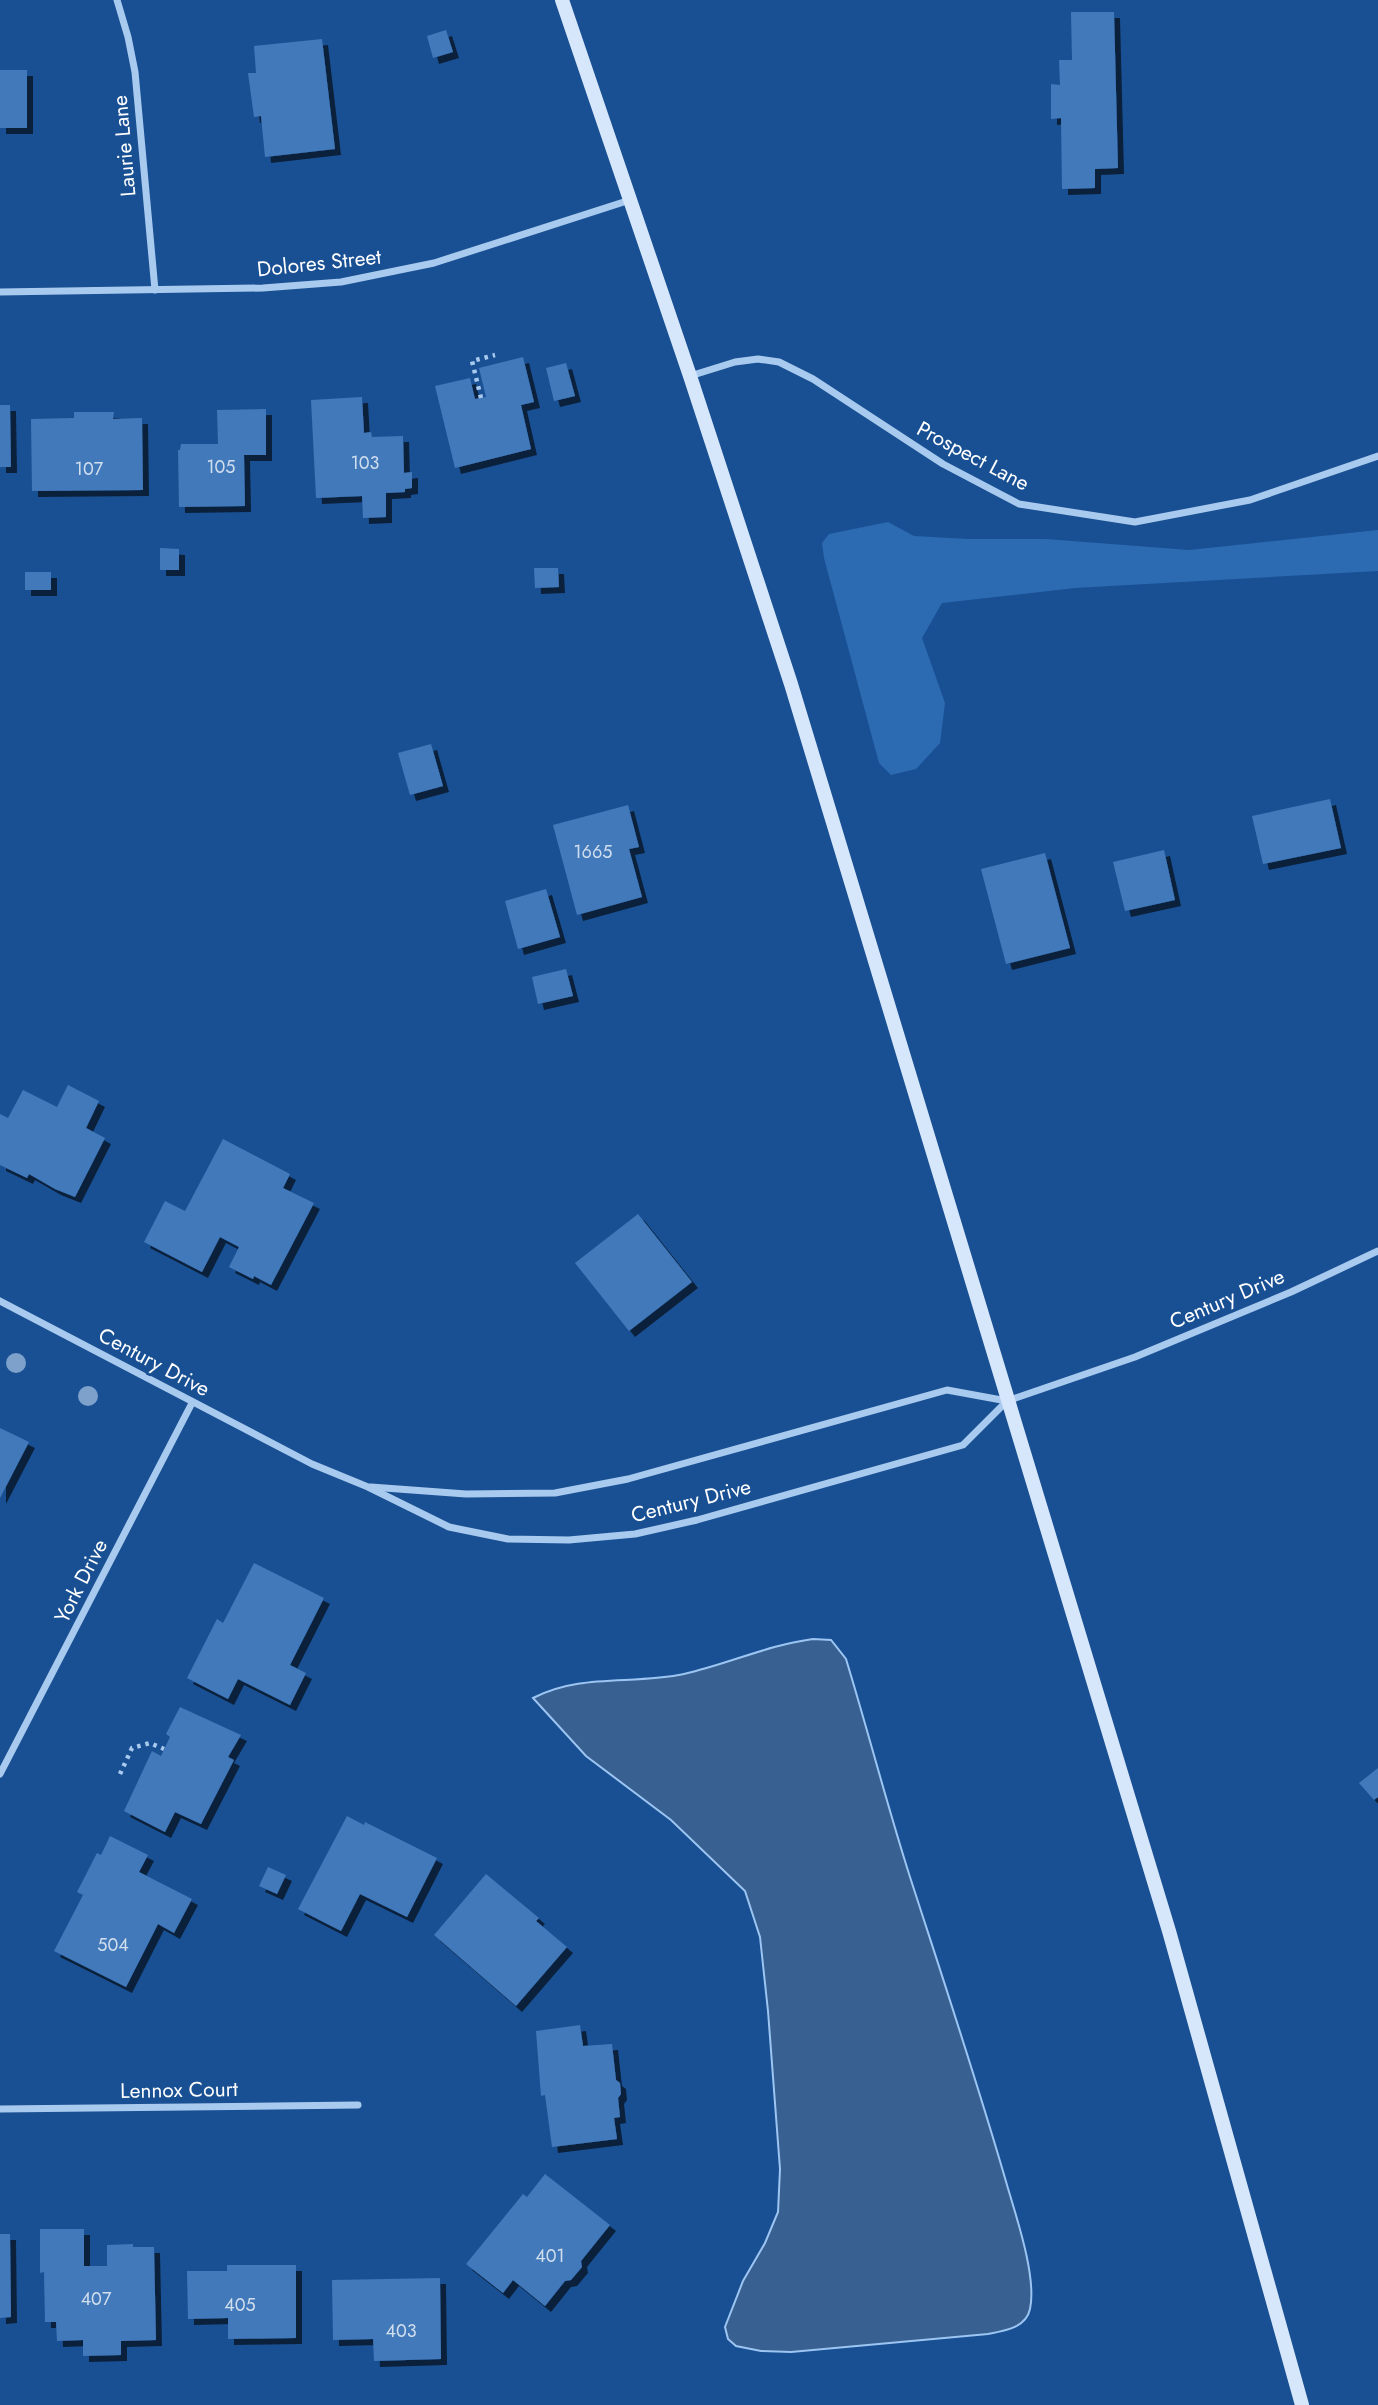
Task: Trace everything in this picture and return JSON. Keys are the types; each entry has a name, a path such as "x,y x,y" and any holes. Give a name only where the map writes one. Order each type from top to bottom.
{"main road":[{"path":"562,0 791,684 1169,1931 1303,2405"}],"street":[{"name":"Laurie Lane","path":"117,0 135,72 155,290"},
{"name":"Dolores Street","path":"0,292 308,286 391,273 434,263 630,200"},
{"name":"Prospect Lane","path":"690,376 735,362 758,359 779,362 804,374 943,464 1019,504 1135,522 1250,500 1378,456"},
{"name":"Century Drive","path":"0,1301 312,1464 368,1487 449,1527 508,1539 569,1541 635,1534 697,1520 963,1445 1007,1401 1135,1357 1291,1292 1378,1251"},
{"name":"Century Drive","path":"368,1487 466,1494 555,1493 628,1479 947,1390 1007,1401"},
{"name":"York Drive","path":"0,1774 192,1402"},
{"name":"Lennox Court","path":"0,2109 358,2105"}],"path":[{"path":"481,398 472,361 495,355"},
{"path":"120,1774 132,1748 150,1743 164,1749"}],"shaded area":[{"path":"888,522 914,536 1046,539 1189,550 1378,530 1378,571 1075,588 942,603 922,638 945,703 940,743 916,769 891,775 879,763 822,543 829,534"},
{"path":"813,1639 831,1640 846,1659 902,1850 1020,2229 1031,2280 1030,2309 1024,2320 1007,2330 791,2352 761,2351 736,2346 728,2339 725,2327 743,2281 765,2243 778,2212 780,2169 760,1937 745,1891 671,1820 586,1756 533,1698 569,1685 684,1674"}],"building":[{"path":"1071,12 1114,12 1118,168 1095,169 1095,188 1062,189 1061,118 1051,119 1051,84 1060,85 1059,60 1072,60"},
{"path":"446,30 453,52 433,58 427,36"},
{"path":"322,39 335,149 265,157 261,116 254,117 248,73 256,73 254,46"},
{"path":"0,70 27,70 27,128 0,128"},
{"path":"523,357 534,402 521,405 531,449 455,468 435,386 470,378 475,399 486,397 479,368"},
{"path":"566,363 575,396 554,401 546,368"},
{"path":"362,397 364,433 371,432 372,437 403,436 404,473 412,472 412,488 405,489 405,492 386,493 386,517 363,518 362,496 316,498 311,400"},
{"path":"0,405 10,405 11,467 0,467"},
{"path":"266,409 266,455 244,455 245,506 179,507 178,450 181,444 218,444 217,410"},
{"path":"74,412 114,412 113,419 142,418 143,490 32,491 31,419 74,418"},
{"path":"160,548 179,549 179,570 160,570"},
{"path":"534,568 558,568 559,587 535,588"},
{"path":"25,572 51,572 51,590 25,590"},
{"path":"431,744 443,786 410,795 398,753"},
{"path":"1330,799 1341,848 1263,864 1252,816"},
{"path":"628,805 639,847 629,849 642,897 577,915 553,825"},
{"path":"1164,850 1175,900 1125,911 1113,862"},
{"path":"1045,853 1070,948 1006,964 981,869"},
{"path":"546,889 560,937 518,949 505,901"},
{"path":"566,969 573,996 538,1004 532,977"},
{"path":"68,1085 99,1101 86,1128 105,1138 75,1197 29,1174 27,1178 0,1165 0,1114 8,1118 23,1090 57,1107"},
{"path":"223,1139 290,1174 283,1188 314,1203 271,1285 229,1267 239,1247 220,1237 202,1272 144,1242 165,1201 185,1211"},
{"path":"638,1214 692,1282 629,1331 575,1263"},
{"path":"0,1428 29,1442 0,1498"},
{"path":"254,1563 324,1598 290,1665 306,1673 290,1705 238,1679 228,1699 187,1678 217,1619 223,1623"},
{"path":"180,1707 241,1735 228,1757 234,1760 201,1824 175,1812 165,1832 124,1811 152,1751 161,1756 170,1737 166,1734"},
{"path":"1378,1768 1378,1797 1374,1800 1359,1783"},
{"path":"347,1816 364,1825 365,1822 437,1858 407,1917 360,1894 341,1931 298,1909"},
{"path":"110,1836 148,1855 139,1872 192,1899 174,1933 158,1924 126,1987 54,1951 83,1895 77,1892 97,1853 101,1855"},
{"path":"268,1867 286,1875 277,1894 259,1886"},
{"path":"486,1874 539,1918 536,1921 567,1947 516,2006 434,1935"},
{"path":"580,2025 583,2046 612,2044 616,2080 620,2083 621,2094 618,2098 620,2117 614,2118 617,2139 552,2147 545,2095 541,2096 536,2031"},
{"path":"545,2174 610,2225 581,2261 582,2267 571,2280 565,2281 545,2306 513,2280 503,2293 466,2264 523,2194 527,2197"},
{"path":"40,2229 84,2229 84,2266 107,2266 107,2245 133,2244 133,2247 154,2247 156,2340 121,2341 121,2355 83,2356 83,2340 57,2341 56,2322 45,2322 44,2272 40,2273"},
{"path":"0,2234 10,2234 11,2317 0,2318"},
{"path":"227,2265 296,2265 296,2338 228,2339 228,2318 188,2319 187,2271 227,2271"},
{"path":"440,2278 441,2359 374,2361 373,2339 333,2340 332,2280"}]}
